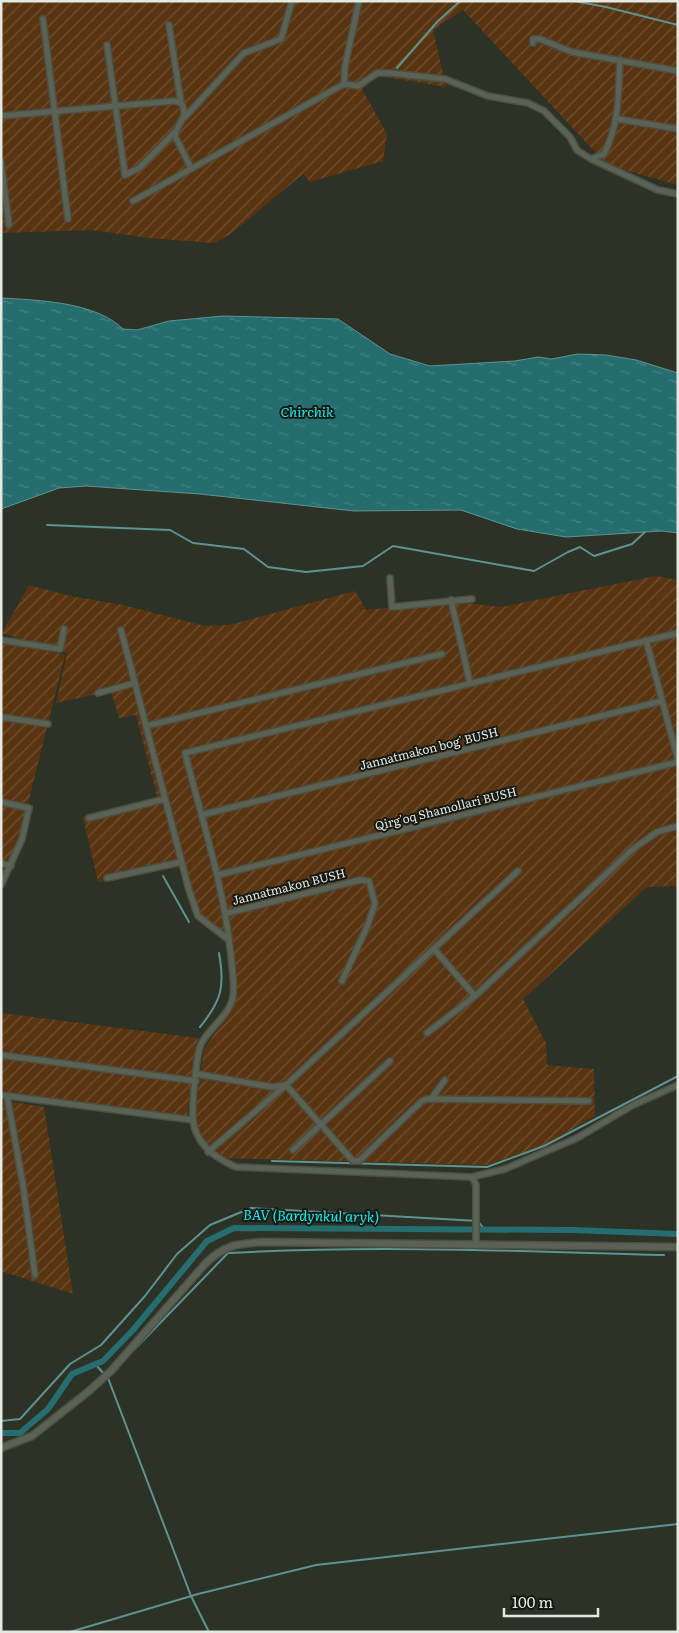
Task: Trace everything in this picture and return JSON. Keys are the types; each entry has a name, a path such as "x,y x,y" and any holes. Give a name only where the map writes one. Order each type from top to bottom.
{"street":[{"path":"107,45 125,175 139,168 176,131 185,118 244,53 281,39 292,1"},
{"path":"344,84 345,66 359,1"},
{"path":"43,19 68,220"},
{"path":"169,25 180,103 186,112 185,118"},
{"path":"533,44 533,39 540,39 572,52 678,71"},
{"path":"591,158 604,154 613,137 618,119 620,60"},
{"path":"133,201 344,84 358,86 377,73 445,79 488,96 528,103 544,110 570,137 577,150 658,190 678,194"},
{"path":"1,116 116,105 174,101 180,103"},
{"path":"618,119 678,129"},
{"path":"176,131 175,136 191,168"},
{"path":"1,162 9,226"},
{"path":"390,578 392,607 472,599"},
{"path":"451,600 470,682"},
{"path":"1,640 60,649 64,629"},
{"path":"121,630 181,862 198,916 229,940"},
{"path":"678,633 185,751 227,913 234,987 232,1001 202,1043 197,1074 193,1120 197,1134 208,1152 236,1167 472,1177 505,1169 577,1138 632,1105 678,1084"},
{"path":"646,640 678,761"},
{"path":"146,726 442,654"},
{"path":"98,693 135,683"},
{"name":"Jannatmakon bog' BUSH","path":"201,815 662,701"},
{"path":"1,717 48,724"},
{"name":"Qirg'oq Shamollari BUSH","path":"218,876 678,761"},
{"path":"89,818 165,799"},
{"path":"1,802 29,808 22,839 1,885"},
{"path":"427,1033 475,996 633,849 657,832 678,826"},
{"path":"107,878 181,862"},
{"path":"1,863 11,866"},
{"path":"208,1152 286,1085 518,871"},
{"name":"Jannatmakon BUSH","path":"227,913 360,880 369,881 375,904 368,927 342,981"},
{"path":"434,949 475,996"},
{"path":"1,1055 196,1081"},
{"path":"293,1150 390,1061"},
{"path":"197,1074 272,1087 286,1085"},
{"path":"431,1098 445,1080"},
{"path":"286,1085 354,1161 359,1161"},
{"path":"1,1095 193,1120"},
{"path":"8,1096 23,1185 34,1275"},
{"path":"358,1172 359,1161 422,1101 431,1098 589,1101"},
{"path":"472,1177 476,1185 476,1244"},
{"path":"1,1448 32,1436 89,1391 111,1371 216,1252 226,1247 262,1242 678,1247"}],"shaded area":[{"path":"1,1 678,1 678,185 607,165 463,10 433,30 446,87 380,76 362,89 387,134 383,161 310,182 303,174 229,235 214,243 148,238 92,230 1,233"},
{"path":"656,576 678,580 678,886 647,887 523,999 546,1043 547,1065 594,1069 595,1116 545,1145 487,1165 220,1158 209,1148 199,1131 195,1113 204,1049 236,1002 237,983 228,939 200,916 181,865 98,882 83,817 158,800 136,715 119,718 111,691 56,703 67,653 2,633 29,585 70,596 123,605 205,626 229,625 355,591 366,610 450,601 501,607"},
{"path":"1,641 65,655 13,864 1,889"},
{"path":"1,1013 198,1038 187,1116 1,1092"},
{"path":"1,1100 44,1107 73,1294 1,1271"}],"water":[{"name":"Chirchik","path":"1,298 66,304 98,313 112,320 123,329 137,330 169,321 223,316 338,319 390,354 430,366 515,361 538,357 552,359 577,354 606,355 636,360 678,373 678,533 662,531 566,537 517,529 461,510 354,511 200,494 86,486 59,488 1,509"}],"waterway":[{"path":"397,68 437,22 460,1"},
{"path":"574,1 678,25"},
{"path":"47,525 170,530 193,543 244,549 268,567 306,572 363,566 393,546 534,571 580,547 594,556 632,544 645,532"},
{"path":"163,876 189,922"},
{"path":"200,1027 213,1009 220,992 222,975 219,953"},
{"path":"272,1161 487,1167 544,1146 678,1076"},
{"path":"1,1421 20,1419 70,1364 101,1345 145,1296 177,1254 210,1225 251,1208 478,1221 484,1229"},
{"name":"BAV (Bardynkul aryk)","path":"1,1433 20,1433 48,1409 72,1374 103,1361 133,1330 207,1241 234,1228 573,1230 678,1234"},
{"path":"131,1353 228,1253 392,1249 664,1255"},
{"path":"95,1364 108,1378 191,1596 209,1632"},
{"path":"70,1632 198,1594 316,1565 678,1524"}]}
